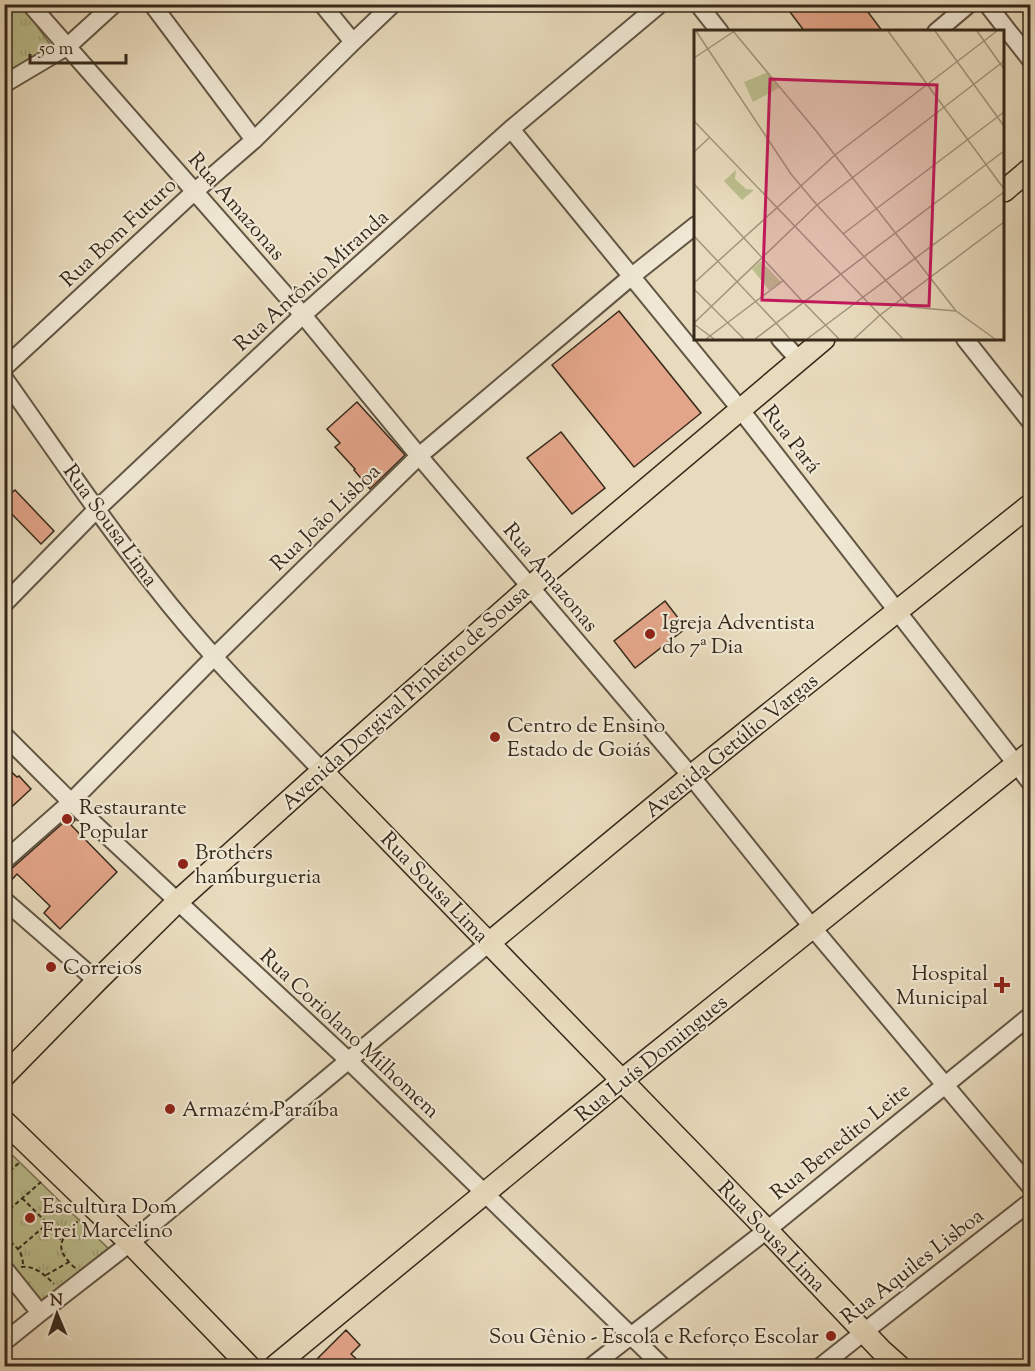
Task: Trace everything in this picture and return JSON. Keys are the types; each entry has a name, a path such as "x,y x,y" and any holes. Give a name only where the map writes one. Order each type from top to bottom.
{"main road":[{"path":"1005,190 1030,169"},
{"name":"Avenida Dorgival Pinheiro de Sousa","path":"4,1076 96,981 178,902 322,771 530,586 823,340"},
{"name":"Avenida Getúlio Vargas","path":"489,943 691,776 1030,505"},
{"name":"Rua Luís Domingues","path":"275,1366 621,1081 1024,759"},
{"name":"Rua Sousa Lima","path":"322,771 899,1366"},
{"path":"4,1121 130,1243 249,1366"}],"street":[{"name":"Rua Amazonas","path":"30,4 303,315 419,456 691,776 812,927 1030,1186"},
{"path":"4,84 68,46 114,4"},
{"path":"152,4 254,140"},
{"path":"322,4 353,42"},
{"name":"Rua Bom Futuro","path":"4,368 194,192 254,140 393,4"},
{"name":"Rua Antônio Miranda","path":"4,604 97,509 303,315 511,129 660,4"},
{"path":"698,4 718,30"},
{"path":"938,30 969,4"},
{"path":"987,4 1030,58"},
{"name":"Rua Pará","path":"511,129 632,276 691,339 740,409 897,612 1024,759 1030,782"},
{"name":"Rua João Lisboa","path":"4,861 71,802 214,657 419,456 694,227"},
{"path":"781,340 799,360"},
{"path":"966,340 1030,421"},
{"name":"Rua Sousa Lima","path":"4,378 154,585 214,657 322,771"},
{"name":"Rua Coriolano Milhomem","path":"4,735 71,802 349,1061 662,1366"},
{"path":"4,900 96,981"},
{"path":"4,1342 130,1243 489,943"},
{"name":"Rua Benedito Leite","path":"592,1366 767,1230 1030,1016"},
{"name":"Rua Aquiles Lisboa","path":"821,1366 1030,1202"},
{"path":"11,1268 40,1312"}],"path":[{"path":"4,1176 20,1162"},
{"path":"4,1168 9,1172"},
{"path":"4,1214 41,1182"},
{"path":"22,1198 61,1241 62,1251 76,1269"},
{"path":"4,1203 10,1209"},
{"path":"61,1241 91,1205"},
{"path":"18,1249 48,1224"},
{"path":"4,1237 23,1256 23,1267"},
{"path":"46,1275 69,1262"},
{"path":"11,1268 29,1266 46,1275 54,1284"}],"green space":[{"path":"5,5 22,5 57,54 5,83"},
{"path":"4,1147 113,1253 42,1307 5,1263"}],"building":[{"path":"784,4 862,4 882,30 804,30"},
{"path":"619,311 701,413 634,467 552,365"},
{"path":"357,402 405,455 370,489 335,447 340,443 327,429"},
{"path":"561,432 605,488 572,514 527,458"},
{"path":"15,490 54,531 41,544 4,506 4,499"},
{"name":"Igreja Adventista do 7ª Dia","path":"665,601 686,628 635,668 614,641"},
{"path":"4,765 31,789 4,814"},
{"path":"71,816 75,820 71,825 117,872 60,929 44,913 50,906 17,874 4,888 4,871 11,869"},
{"path":"346,1330 360,1345 351,1354 364,1366 310,1366"}],"place":[{"name":"Igreja Adventista do 7ª Dia","path":"650,634"},
{"name":"Centro de Ensino Estado de Goiás","path":"495,737"},
{"name":"Restaurante Popular","path":"67,819"},
{"name":"Brothers hamburgueria","path":"183,864"},
{"name":"Correios","path":"51,967"},
{"name":"Hospital Municipal","path":"1002,985"},
{"name":"Armazém Paraíba","path":"170,1109"},
{"name":"Escultura Dom Frei Marcelino","path":"30,1218"},
{"name":"Sou Gênio - Escola e Reforço Escolar","path":"831,1336"}]}
